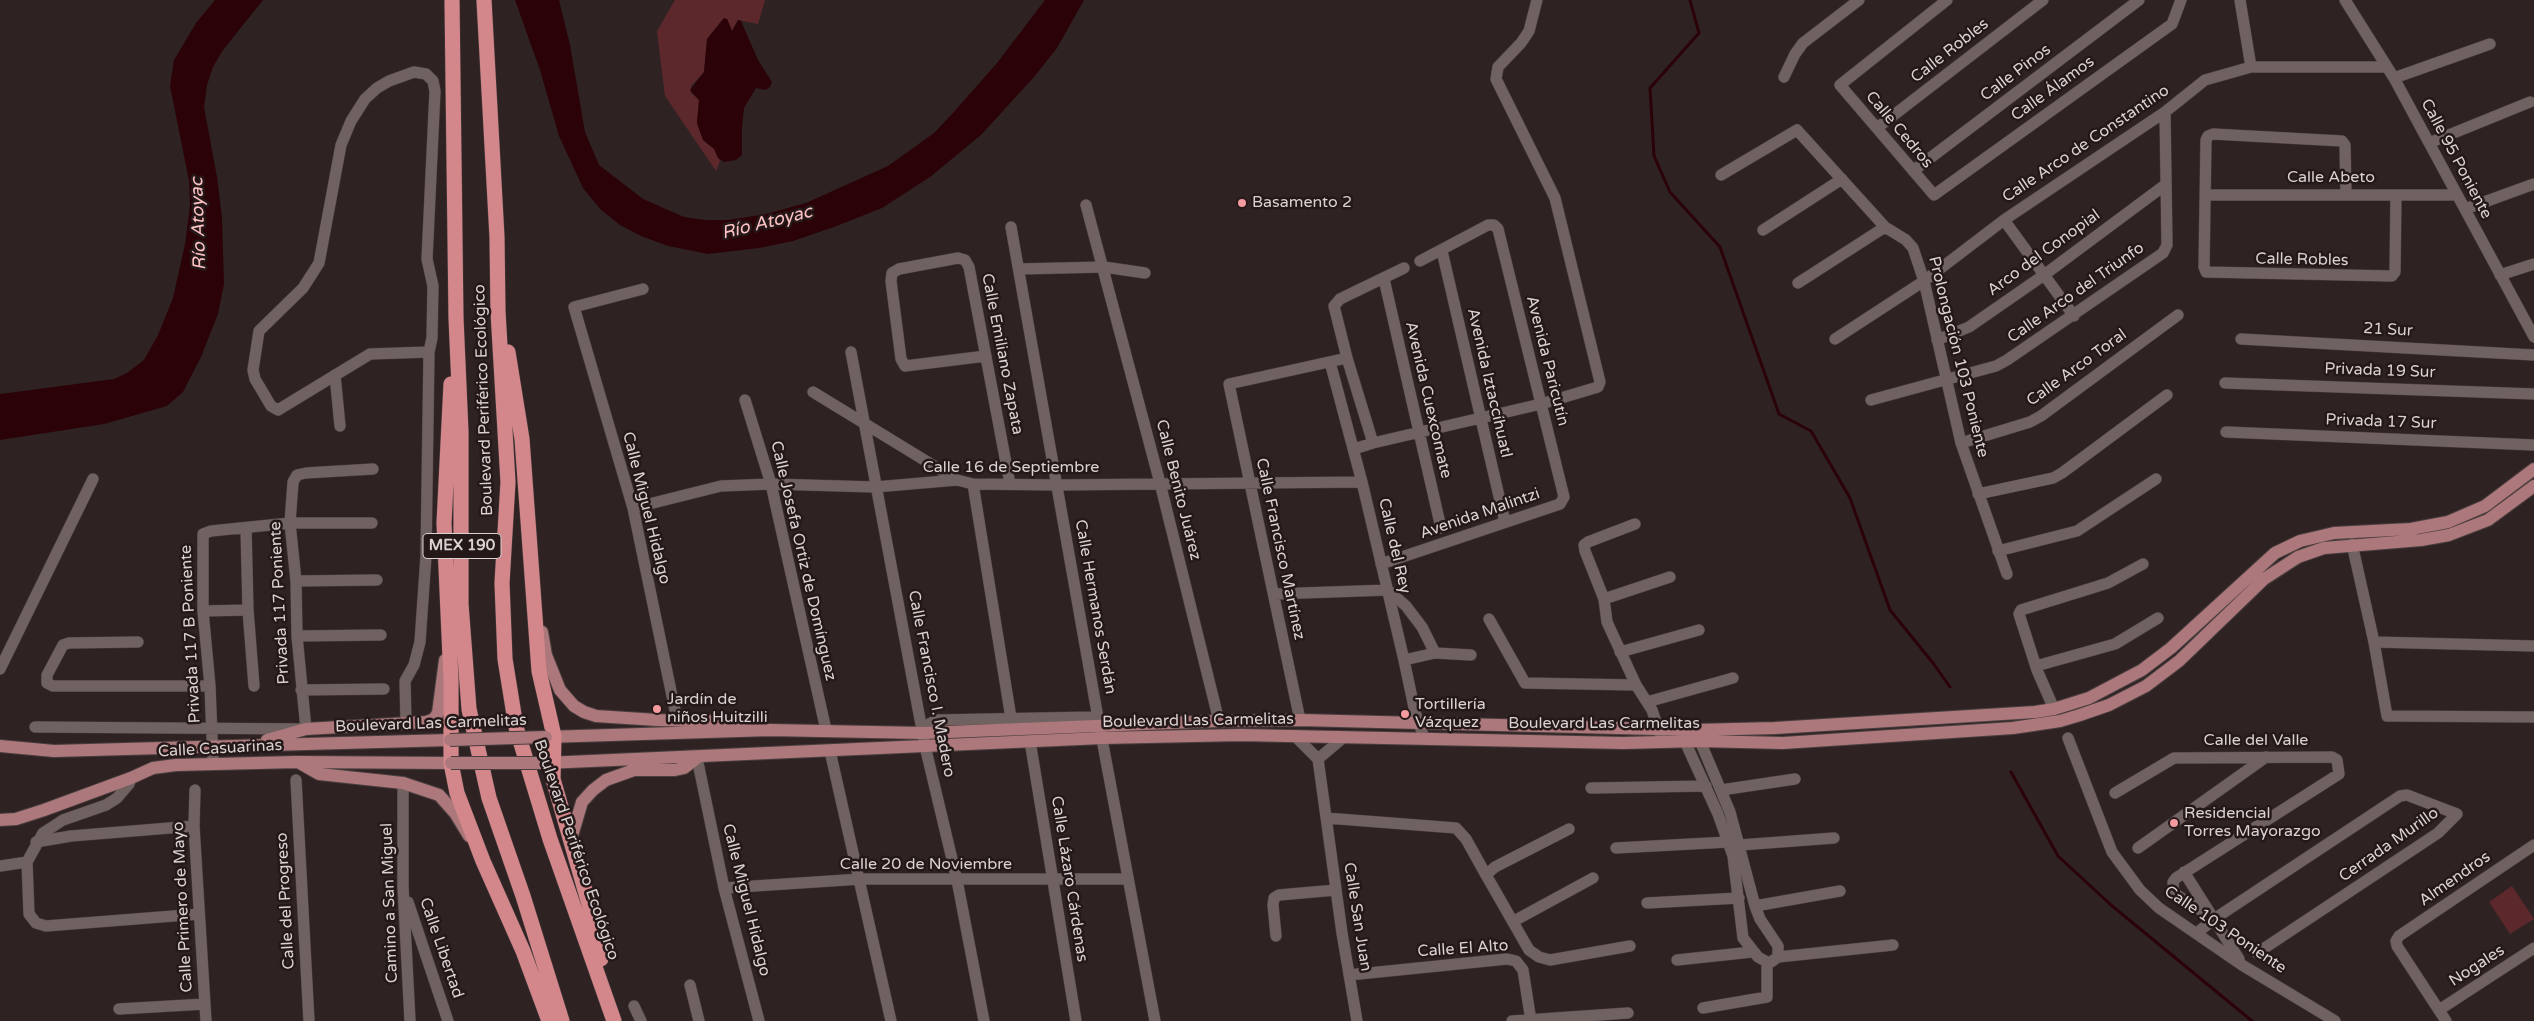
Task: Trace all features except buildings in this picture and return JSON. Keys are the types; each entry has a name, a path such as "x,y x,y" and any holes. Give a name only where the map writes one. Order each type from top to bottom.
{"highway":[{"name":"Boulevard Periférico Ecológico","path":"452,0 456,318 462,432 461,604 469,710 488,798 523,896 562,1021"},
{"name":"Boulevard Periférico Ecológico","path":"484,0 497,237 498,312 508,482 502,593 505,659 516,726 550,839 610,1004 614,1021"},
{"path":"498,312 513,375 522,438 530,568 540,671 550,736 550,763 595,925 610,1004"},
{"path":"456,318 444,523 451,763 457,793 523,951 549,1021"}],"main road":[{"name":"Boulevard Las Carmelitas","path":"1697,735 1783,743 2013,728 2060,721 2080,715 2122,699 2163,674 2264,579 2334,533 2411,529 2448,522 2486,506 2534,469"},
{"name":"Boulevard Las Carmelitas","path":"451,763 550,763 697,758 830,751 924,739 1101,732 1663,742 1682,736 1775,728 2054,709 2089,698 2142,670 2178,642 2265,561 2300,541 2352,544 2406,542 2449,535 2488,520 2534,486"},
{"path":"530,568 546,655 552,674 566,699 574,706 596,716 755,723 770,730"},
{"path":"249,745 306,730 426,722 434,719 438,713 448,640"},
{"name":"Boulevard Las Carmelitas","path":"0,746 54,751 770,730 826,730 924,739 1030,741 1101,732 1220,721 1300,720 1659,729 1682,736"},
{"path":"571,839 582,802 606,780 634,770 675,770 684,768 697,758"},
{"name":"Calle Casuarinas","path":"0,820 16,819 44,810 153,768 213,762 451,763"},
{"path":"298,762 319,774 404,783 439,795 455,813 484,861"}],"street":[{"path":"1354,450 1373,443 1541,404 1598,387 1600,382 1555,198 1496,79 1498,67 1521,43 1529,31 1537,0"},
{"path":"1784,77 1795,54 1803,43 1859,0"},
{"name":"Calle Cedros","path":"1934,195 1840,85 1947,0"},
{"name":"Calle Robles","path":"1877,128 2043,0"},
{"name":"Calle Pinos","path":"1913,171 2139,0"},
{"name":"Calle Álamos","path":"1934,195 2172,24 2181,0"},
{"path":"2240,0 2251,67"},
{"name":"Calle 95 Poniente","path":"2345,0 2394,78 2534,336"},
{"path":"2394,78 2490,44"},
{"name":"Calle Arco de Constantino","path":"1835,339 1924,281 2004,220 2165,112 2205,80 2251,67 2387,67"},
{"path":"406,722 404,690 420,642 426,556 428,352 432,338 433,286 427,259 435,91 434,81 426,74 414,72 389,81 377,88 365,99 351,122 342,145 320,263 303,288 259,331 253,370 255,379 271,406 278,410 370,354 428,352"},
{"path":"2429,143 2530,102"},
{"name":"Calle Arco del Triunfo","path":"1871,400 1996,366 2074,316 2165,249 2165,112"},
{"name":"Prolongación 103 Poniente","path":"1721,175 1797,130 1885,227 1906,240 1913,248 1924,281 1961,443 2007,574"},
{"path":"2206,195 2206,140 2208,136 2213,134 2342,141 2345,145 2346,194"},
{"path":"1763,230 1842,179"},
{"path":"2465,209 2534,184"},
{"name":"Arco del Conopial","path":"1937,340 1969,327 2166,186"},
{"name":"Calle Robles","path":"2206,195 2204,268 2210,274 2387,278 2395,272 2396,195"},
{"name":"Calle Abeto","path":"2206,195 2457,195"},
{"name":"Calle Benito Juárez","path":"1086,205 1104,267 1220,721"},
{"path":"2004,220 2074,316"},
{"name":"Avenida Paricutín","path":"1442,250 1482,228 1494,225 1498,230 1564,497 1560,504"},
{"name":"Calle Hermanos Serdán","path":"1011,227 1101,732 1155,1021"},
{"path":"1798,283 1885,227"},
{"path":"1420,261 1442,250"},
{"name":"Avenida Iztaccíhuatl","path":"1442,250 1505,522"},
{"name":"Calle Emiliano Zapata","path":"986,356 905,366 901,359 891,280 892,273 898,269 958,258 964,260 969,267 986,356 1010,484"},
{"path":"2500,276 2534,264"},
{"path":"1019,269 1104,267 1145,273"},
{"path":"1373,443 1347,358 1334,306 1340,299 1384,280 1404,268"},
{"name":"Avenida Cuexcomate","path":"1384,280 1441,528"},
{"name":"Calle Miguel Hidalgo","path":"642,289 574,307 633,508 677,720"},
{"name":"Calle Arco Toral","path":"1961,443 2030,422 2041,416 2178,315"},
{"name":"21 Sur","path":"2241,339 2534,355"},
{"name":"Calle Francisco I. Madero","path":"851,352 924,739 956,880 984,1021"},
{"path":"1330,362 1347,358"},
{"name":"Calle Francisco Martínez","path":"1300,720 1229,384 1330,362"},
{"name":"Calle del Rey","path":"1330,362 1354,450 1388,590 1414,712 1424,738"},
{"path":"335,375 340,426"},
{"name":"Privada 19 Sur","path":"2224,382 2534,394"},
{"path":"813,392 957,480"},
{"path":"1978,494 2053,478 2167,395"},
{"name":"Calle Josefa Ortiz de Domínguez","path":"745,400 771,484 826,730"},
{"name":"Privada 17 Sur","path":"2226,432 2534,445"},
{"name":"Privada 117 Poniente","path":"306,730 301,690 297,636 296,581 290,523 293,482 297,474 373,469"},
{"path":"0,669 93,479"},
{"path":"1998,551 2077,531 2156,479"},
{"name":"Calle 16 de Septiembre","path":"633,508 720,486 771,484 875,487 957,480 973,484 1057,485 1362,482"},
{"path":"973,484 1011,718"},
{"name":"Avenida Malintzi","path":"1381,564 1560,504"},
{"path":"254,686 248,610 246,528 290,523 372,523"},
{"path":"1635,524 1584,545 1604,600 1607,622 1636,685 1647,702 1663,742"},
{"name":"Privada 117 B Poniente","path":"213,762 210,686 203,611 203,534 211,531 246,528"},
{"path":"2352,544 2374,642 2387,716 2534,717"},
{"path":"2054,709 2036,666 2019,614 2024,607 2108,583 2143,564"},
{"path":"1604,600 1670,577"},
{"path":"296,581 377,580"},
{"path":"1274,594 1388,590 1406,606 1422,627 1435,653"},
{"path":"203,611 248,610"},
{"path":"2036,666 2115,644 2158,618"},
{"path":"1489,619 1525,683 1636,685"},
{"path":"1620,652 1699,630"},
{"path":"297,636 381,635"},
{"path":"138,642 68,643 63,645 47,675 47,683 53,686 210,686"},
{"path":"2374,642 2534,646"},
{"path":"1404,660 1435,653 1470,655"},
{"path":"1647,702 1733,678"},
{"path":"301,690 384,688"},
{"name":"Boulevard Las Carmelitas","path":"924,739 929,724 937,720 1092,717 1101,732"},
{"path":"35,727 306,730"},
{"path":"1697,735 1721,790 1740,845 1755,906 1763,923 1776,941 1778,957"},
{"path":"1295,736 1318,759 1344,737"},
{"path":"1682,736 1706,786 1728,842 1737,876 1741,931 1752,952 1767,962"},
{"name":"Calle 103 Poniente","path":"2068,738 2112,852 2123,870 2140,890 2159,908 2197,932 2242,965 2335,1021"},
{"name":"Calle Lázaro Cárdenas","path":"1030,741 1076,1021"},
{"path":"830,751 861,879 891,1021"},
{"path":"2138,848 2266,757"},
{"name":"Calle del Valle","path":"2114,793 2174,758 2332,757 2337,760 2339,774 2184,872"},
{"name":"Calle Miguel Hidalgo","path":"697,758 724,888 759,1021"},
{"name":"Calle San Juan","path":"1318,759 1357,1021"},
{"path":"131,778 129,784 117,798 106,805 63,820 43,833 36,842 27,862 29,914 36,923 46,926 199,914"},
{"path":"1721,790 1795,779"},
{"name":"Calle del Progreso","path":"296,780 309,1021"},
{"name":"Camino a San Miguel","path":"404,783 402,886 410,1021"},
{"path":"1591,788 1706,786"},
{"name":"Calle Primero de Mayo","path":"195,790 194,826 206,1021"},
{"name":"Cerrada Murillo","path":"2197,932 2400,796 2414,798 2457,814 2438,833 2257,953"},
{"path":"1326,818 1456,828 1466,839 1529,950 1539,957 1550,960 1630,946"},
{"path":"36,842 71,836 194,826"},
{"path":"1486,875 1495,867 1569,829"},
{"path":"1740,845 1834,838"},
{"path":"1616,848 1728,842"},
{"name":"Almendros","path":"2439,1010 2396,946 2396,940 2399,936 2534,845"},
{"path":"0,866 27,862"},
{"path":"2214,919 2174,893 2173,882 2184,872 2214,919 2242,965"},
{"path":"1514,921 1593,878"},
{"name":"Calle 20 de Noviembre","path":"724,888 861,879 1052,881 1128,879"},
{"name":"Calle Libertad","path":"402,886 448,1021"},
{"path":"1276,936 1272,905 1274,898 1279,895 1336,890"},
{"path":"1755,906 1840,891"},
{"path":"1647,903 1739,898"},
{"path":"1767,962 1778,957 1893,945"},
{"name":"Nogales","path":"2439,1010 2534,948"},
{"path":"1677,960 1752,952"},
{"name":"Calle El Alto","path":"1349,975 1507,959 1516,961 1523,970 1531,1020"},
{"path":"1703,1008 1764,999 1769,994 1767,962"},
{"path":"690,985 699,1021"},
{"path":"118,1009 205,1004"},
{"path":"634,1006 641,1021"},
{"path":"2439,1010 2446,1021"},
{"path":"1512,1021 1628,1013"}],"shaded area":[{"path":"675,0 765,0 758,24 738,20 732,31 727,19 722,20 707,39 704,72 691,86 691,93 699,100 697,123 703,140 715,149 720,161 716,171 665,96 657,31"},
{"path":"2512,886 2534,919 2510,934 2489,902"}],"water":[{"name":"Río Atoyac","path":"215,0 263,0 223,50 213,67 207,85 204,107 217,177 222,218 224,284 218,314 201,357 183,392 167,406 104,424 0,440 0,394 114,379 127,373 144,360 158,335 173,298 185,244 190,206 189,181 170,86 174,60 196,23"},
{"name":"Río Atoyac","path":"515,0 559,0 570,45 585,132 599,165 643,199 684,217 705,220 728,220 766,214 806,203 888,166 934,133 952,114 997,63 1045,0 1084,0 1057,48 1034,77 981,135 930,177 882,208 834,227 793,241 759,248 708,254 668,246 641,236 620,225 600,209 583,188 559,136 540,70"},
{"path":"724,18 727,19 732,31 738,20 741,21 758,60 772,82 770,87 765,90 756,88 744,108 742,155 736,160 724,162 718,158 714,149 703,140 697,123 699,100 690,90 704,72 707,39"}],"waterway":[{"path":"1690,0 1699,33 1650,88 1654,156 1670,192 1720,247 1779,414 1811,431 1850,498 1890,610 1950,687"},
{"path":"2011,772 2058,856 2111,905 2252,1021"}],"place":[{"name":"Basamento 2","path":"1242,203"},
{"name":"Jardín de niños Huitzilli","path":"657,709"},
{"name":"Tortillería Vázquez","path":"1405,714"},
{"name":"Residencial Torres Mayorazgo","path":"2174,823"}]}
